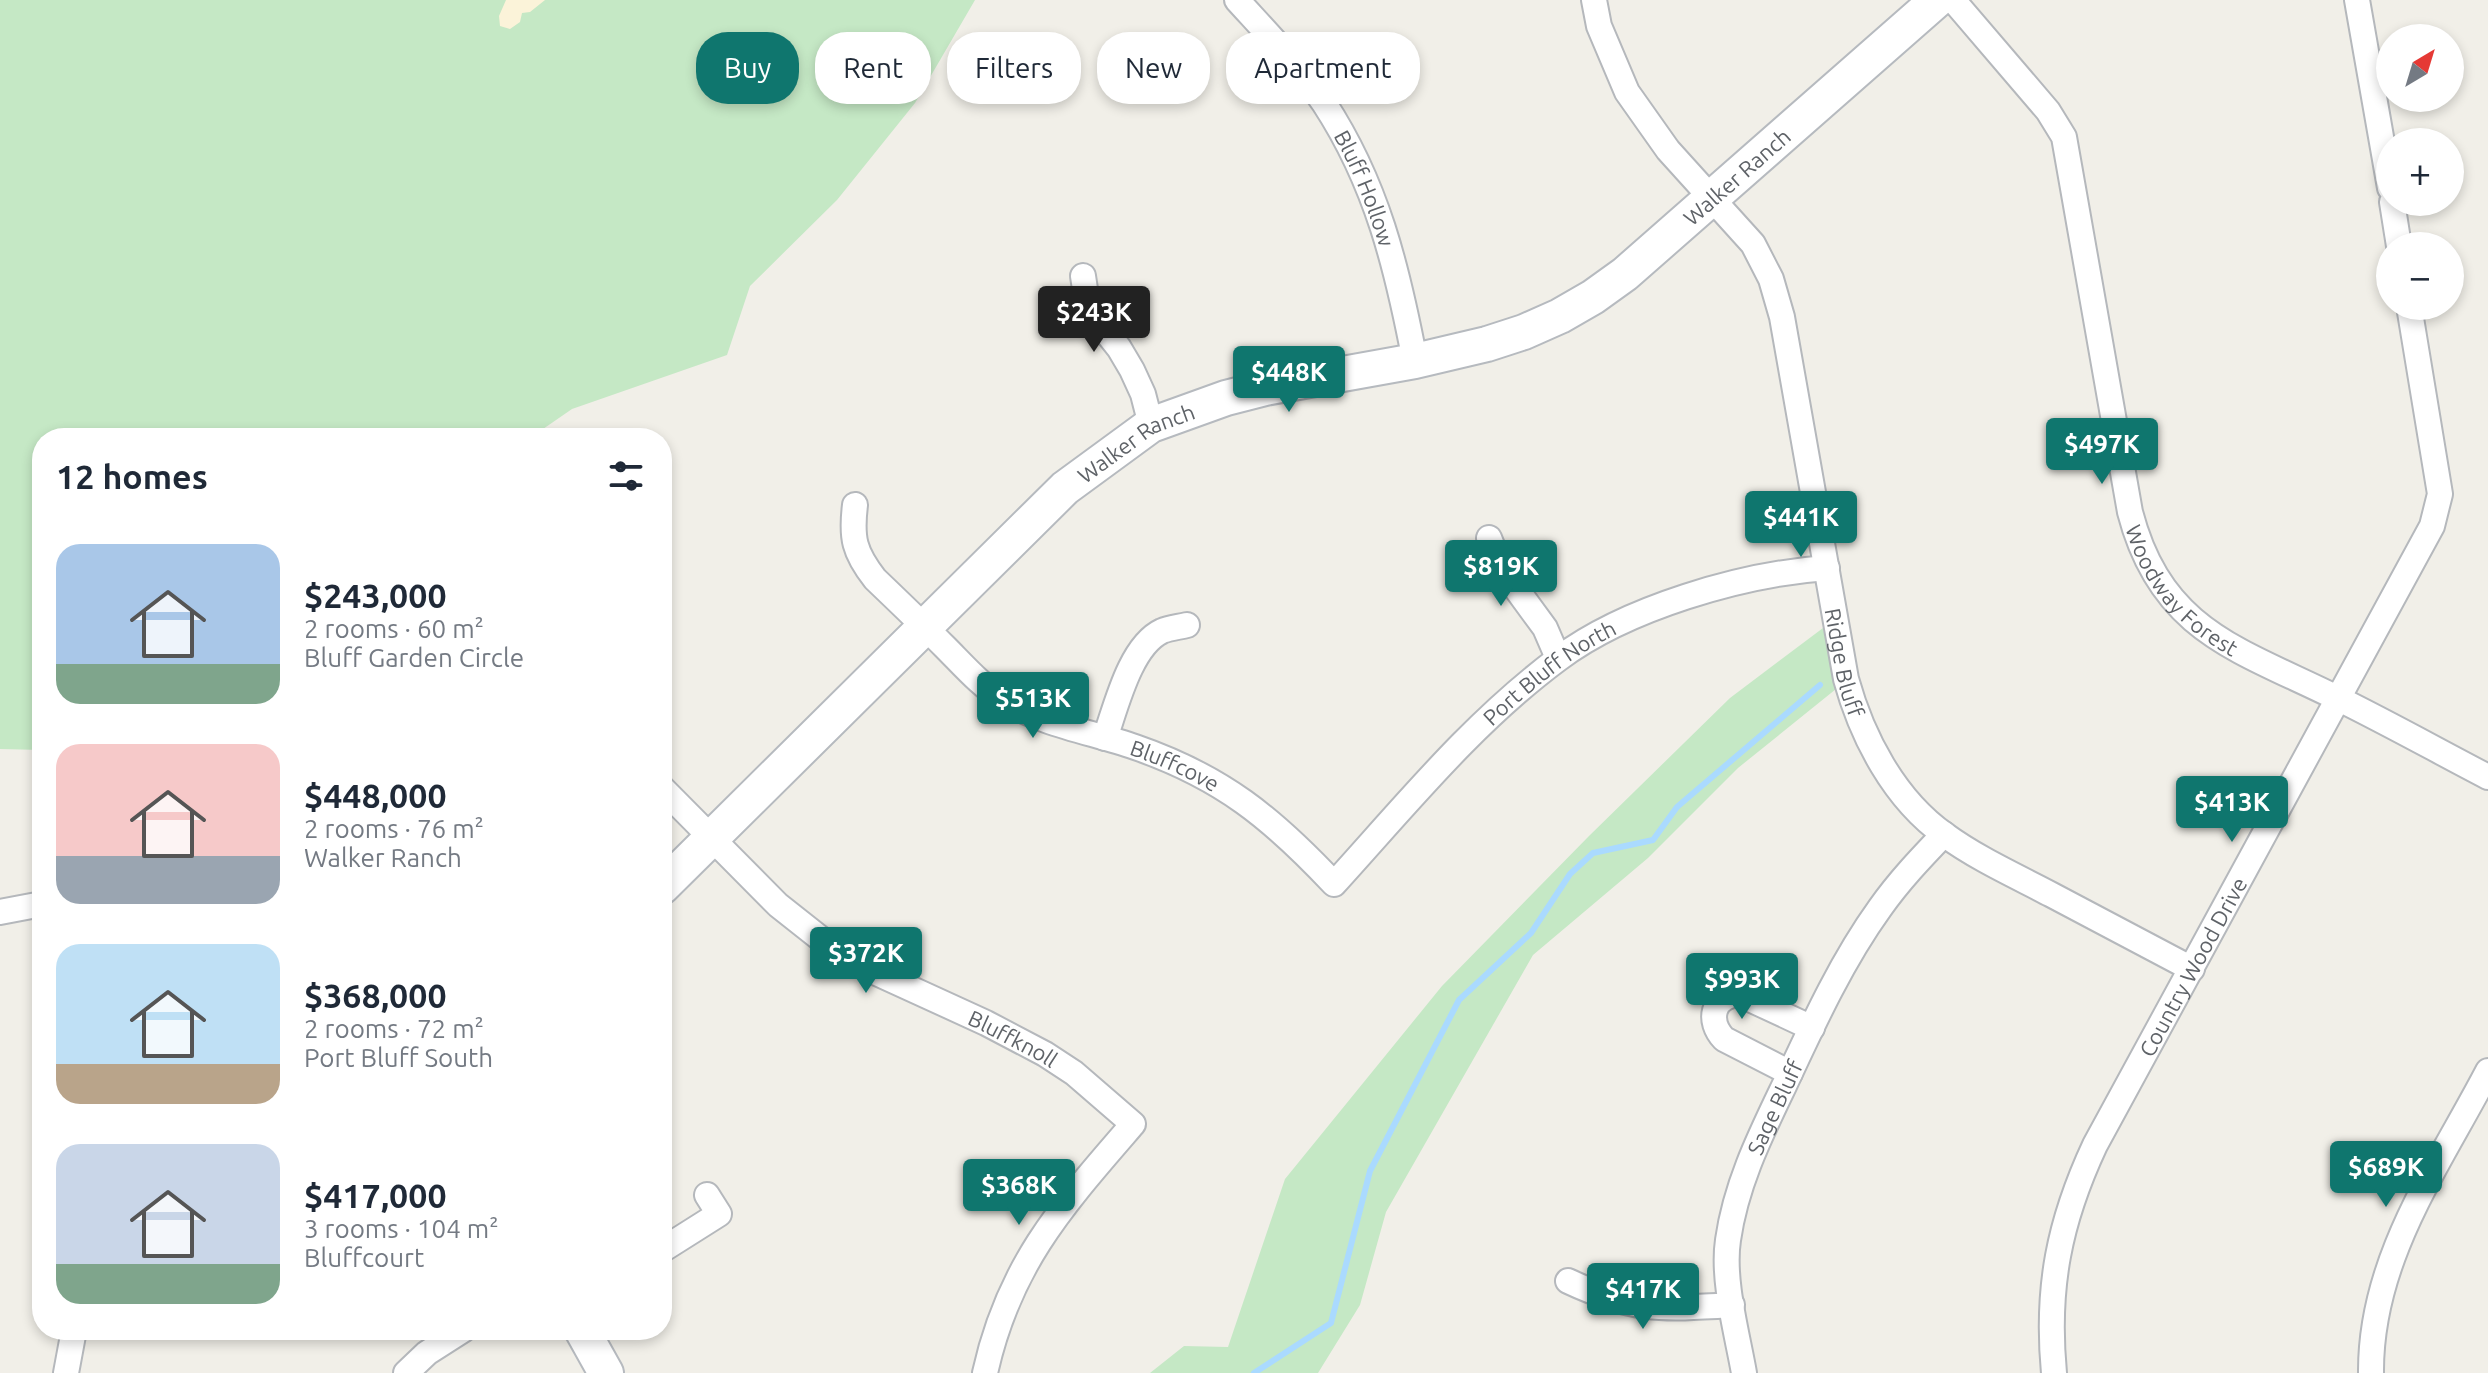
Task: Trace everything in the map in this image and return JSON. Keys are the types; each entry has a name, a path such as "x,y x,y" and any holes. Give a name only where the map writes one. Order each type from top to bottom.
{"street":[{"name":"Bluff Hollow","path":"1237,0 1290,59 1323,102 1351,148 1374,197 1391,248 1415,361"},
{"name":"Ridge Bluff","path":"1594,0 1603,38 1627,92 1646,122 1711,200 1741,229 1771,279 1782,317 1846,679 1862,728 1895,783 1944,834 1987,861 2192,969"},
{"name":"Walker Ranch","path":"672,877 1065,488 1151,425 1226,398 1265,388 1415,361 1487,344 1560,316 1625,274 1937,0"},
{"name":"Woodway Forest","path":"1953,0 2048,111 2064,137 2130,512 2136,535 2154,573 2179,607 2210,635 2228,646 2488,777"},
{"path":"2357,0 2379,128"},
{"path":"1083,276 1088,309 1132,370 1143,394 1151,425"},
{"name":"Country Wood Drive","path":"2054,1373 2051,1294 2065,1217 2078,1180 2432,526 2440,494 2411,320"},
{"name":"Bluffcove","path":"855,505 852,540 861,561 875,579 1004,700 1047,720 1179,764 1219,785 1257,810 1292,839 1334,884"},
{"path":"1489,538 1501,568 1545,628 1558,658"},
{"name":"Port Bluff North","path":"1334,884 1469,736 1558,658 1646,611 1721,586 1799,570 1827,568"},
{"path":"1105,738 1127,675 1140,651 1161,631 1187,625"},
{"name":"Bluffknoll","path":"672,798 778,905 821,939 868,969 986,1023 1045,1054 1074,1073 1133,1124 1066,1202 1040,1238 1001,1316 985,1373"},
{"name":"Sage Bluff","path":"1744,1373 1732,1305 1727,1243 1739,1185 1812,1028 1878,910 1906,874 1944,834"},
{"path":"0,912 32,906"},
{"path":"1790,1073 1724,1039 1713,1021 1715,1011 1729,995 1739,994 1812,1028"},
{"path":"2371,1373 2380,1294 2391,1258 2415,1203 2478,1115 2488,1071"},
{"path":"672,1244 719,1214 707,1195"},
{"path":"1568,1281 1599,1296 1641,1307 1663,1309 1732,1305"},
{"path":"66,1373 72,1340"},
{"path":"406,1373 427,1353 447,1340"},
{"path":"588,1340 606,1373"}],"green space":[{"path":"0,0 975,0 956,32 947,32 947,48 931,76 931,32 815,32 815,104 914,104 837,200 750,286 727,355 572,409 544,428 32,428 32,750 0,749"},
{"path":"1823,628 1836,689 1738,768 1648,858 1533,955 1386,1212 1360,1305 1318,1373 1150,1373 1184,1346 1228,1347 1285,1179 1442,986 1730,698"}],"sand":[{"path":"506,0 545,0 530,12 522,13 520,22 510,29 500,26 499,16"}],"waterway":[{"path":"1254,1373 1331,1323 1370,1171 1459,1000 1531,933 1570,874 1593,853 1653,840 1677,807 1820,685"}]}
